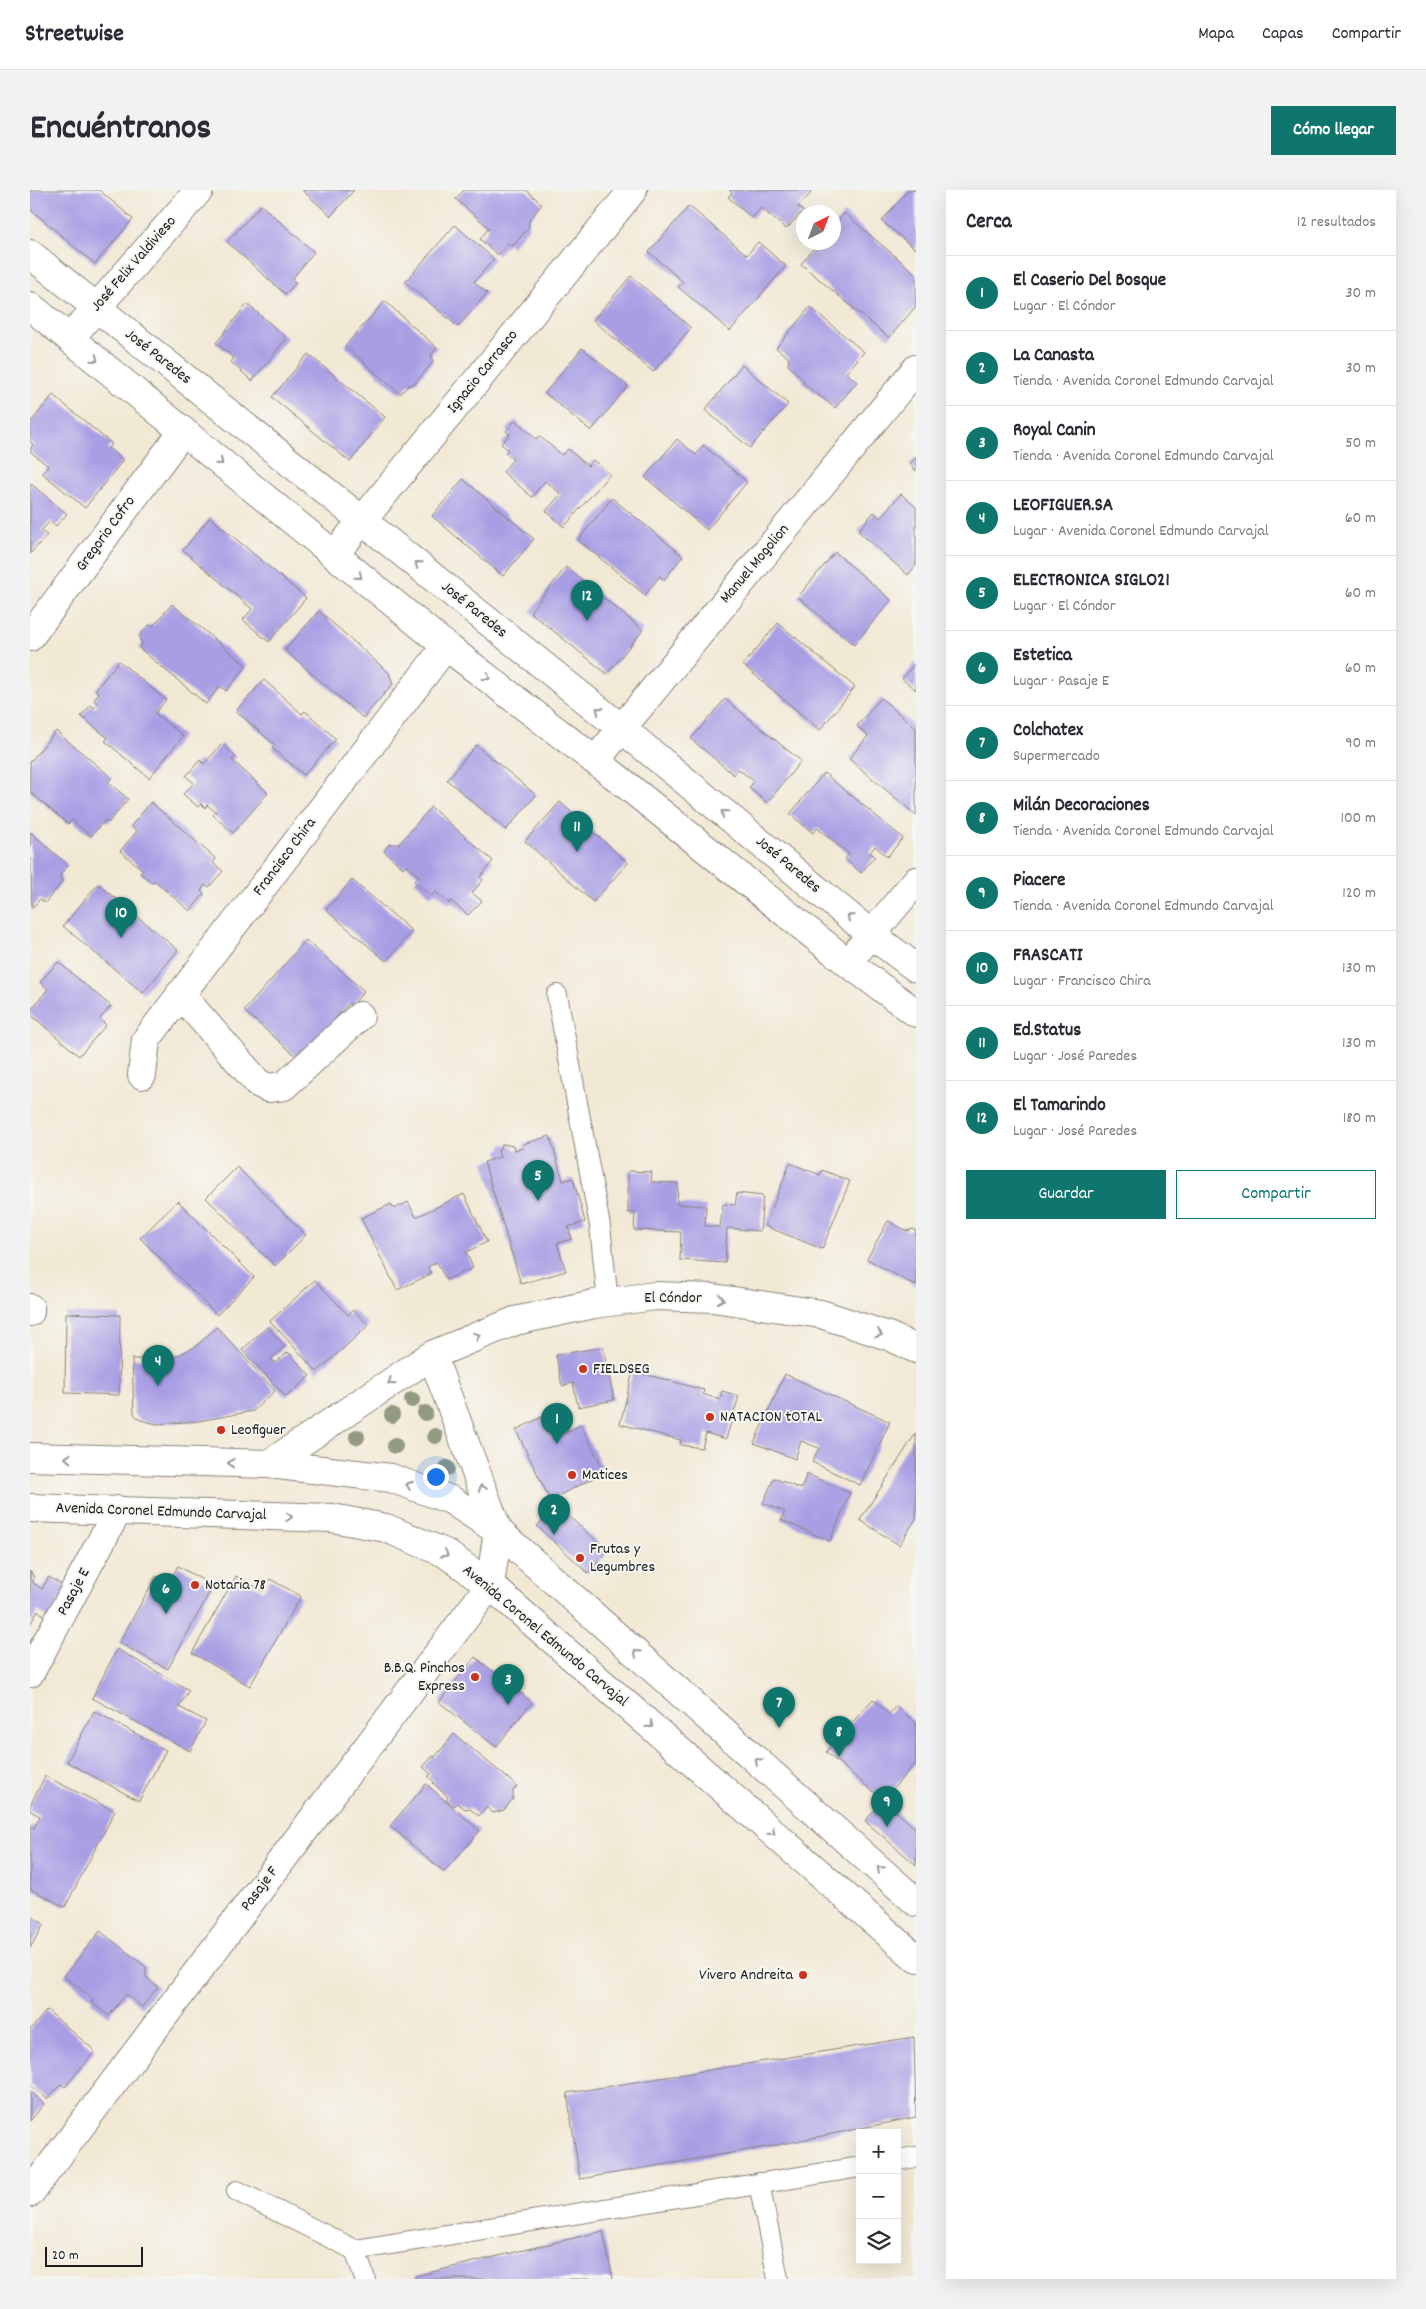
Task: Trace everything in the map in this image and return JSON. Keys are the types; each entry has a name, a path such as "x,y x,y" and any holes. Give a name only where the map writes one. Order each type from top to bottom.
{"street":[{"name":"José Felix Valdivieso","path":"70,338 199,190"},
{"name":"Ignacio Carrasco","path":"334,555 633,190"},
{"name":"José Paredes","path":"30,254 362,519 621,728 872,935 916,968"},
{"path":"30,306 446,646 595,761 848,963 916,1013"},
{"name":"Manuel Mogolion","path":"595,761 916,369"},
{"name":"Gregorio Cofro","path":"30,637 183,431"},
{"name":"Francisco Chira","path":"142,1075 146,1040 446,646"},
{"path":"848,963 916,881"},
{"path":"180,994 258,1084 268,1088 284,1086 360,1016"},
{"name":"El Cóndor","path":"269,1464 432,1355 515,1321 608,1302 655,1296 712,1298 821,1314 891,1337 916,1349"},
{"path":"432,1355 498,1530 490,1585"},
{"path":"30,1458 269,1464 391,1478 451,1500 498,1530 916,1902"},
{"name":"Avenida Coronel Edmundo Carvajal","path":"30,1508 332,1518 386,1528 445,1553 490,1585 916,1958"},
{"name":"Pasaje E","path":"30,1673 118,1510"},
{"name":"Pasaje F","path":"30,2193 490,1585"}],"lane":[{"path":"558,995 600,1226 608,1302"},
{"path":"901,2159 916,2157"},
{"path":"238,2191 355,2250 856,2167"},
{"path":"759,2183 778,2279"},
{"path":"355,2250 365,2279"}],"building":[{"path":"30,190 99,190 133,219 95,264 30,209"},
{"path":"302,190 354,190 331,216"},
{"path":"464,190 526,190 542,204 529,220 529,227 512,247 508,243 498,255 480,239 489,228 456,199"},
{"path":"729,190 807,190 811,193 800,205 796,205 796,218 786,229 761,208 752,218 728,197 732,193"},
{"path":"908,190 916,190 916,250 882,221"},
{"path":"261,205 314,252 292,279 296,283 285,294 227,242"},
{"path":"689,206 747,255 758,242 786,266 730,331 678,287 683,282 649,252"},
{"path":"844,213 916,274 916,306 889,338 801,264 812,250 841,250 841,217"},
{"path":"455,225 494,259 474,282 487,293 458,327 405,282"},
{"path":"631,276 691,328 653,372 593,320"},
{"path":"385,301 437,348 431,355 433,362 415,383 409,385 400,394 345,346"},
{"path":"247,304 287,338 252,381 231,362 234,358 216,343"},
{"path":"810,307 864,352 846,373 857,382 835,408 804,384 803,380 788,365 789,358 776,348"},
{"path":"582,348 628,386 591,431 545,393"},
{"path":"308,354 385,417 350,462 272,397"},
{"path":"742,365 788,404 750,448 705,410"},
{"path":"53,395 112,444 108,448 123,460 85,508 42,473 48,466 30,451 33,444 30,442 30,423"},
{"path":"515,420 536,439 539,436 562,455 568,449 588,466 593,460 610,474 564,527 546,511 561,494 545,481 532,497 503,472 513,459 505,453 508,450 501,444 510,434 506,431"},
{"path":"677,439 696,455 703,445 747,482 707,530 645,477"},
{"path":"916,457 916,471 909,465"},
{"path":"463,479 534,539 503,576 432,516"},
{"path":"30,483 67,514 56,526 50,521 41,531 47,535 30,554"},
{"path":"901,494 916,507 916,565 908,575 858,531 874,512 880,518"},
{"path":"612,498 683,556 664,580 660,576 645,595 578,540"},
{"path":"210,517 306,598 269,642 243,620 252,609 183,550"},
{"path":"835,552 891,600 854,645 798,597"},
{"path":"566,567 643,630 607,674 530,612"},
{"path":"172,604 247,666 226,691 220,686 206,704 139,648 142,644 139,636 149,625 154,625"},
{"path":"319,611 389,673 393,684 363,718 285,650"},
{"path":"778,623 855,687 820,730 743,665"},
{"path":"119,661 166,700 155,713 183,736 149,778 105,741 108,738 81,716 91,705 94,708 98,704 94,700 99,693 95,690"},
{"path":"916,662 916,690 902,679"},
{"path":"264,680 302,714 305,711 336,739 304,775 272,748 275,745 236,711"},
{"path":"881,698 916,728 916,815 849,759 868,736 857,726"},
{"path":"725,699 801,761 767,803 749,788 754,781 738,769 734,775 691,739"},
{"path":"56,731 112,778 108,782 128,799 108,823 105,820 91,836 72,820 68,824 30,792 30,762"},
{"path":"222,744 236,757 232,760 268,793 233,833 213,815 216,812 207,805 205,808 201,804 198,807 183,794 194,783 186,776 200,760 204,764"},
{"path":"476,745 536,795 506,830 447,780"},
{"path":"824,773 903,838 887,857 875,846 870,853 875,856 861,873 845,859 849,854 817,828 813,833 790,814"},
{"path":"151,802 216,859 213,863 223,871 209,887 205,885 201,891 204,894 190,911 155,881 151,882 140,873 143,870 120,851 137,831 131,826"},
{"path":"560,802 628,863 593,902 525,841"},
{"path":"431,807 493,861 480,877 483,880 472,893 482,901 468,915 451,901 449,904 436,892 431,896 414,881 419,876 406,865 403,868 384,851 389,844 399,844"},
{"path":"30,832 68,865 60,875 62,882 45,903 40,899 32,908"},
{"path":"352,880 412,931 386,961 326,910"},
{"path":"98,884 178,950 143,993 63,926"},
{"path":"306,940 364,991 352,1006 349,1003 333,1021 336,1023 303,1062 244,1011"},
{"path":"58,962 111,1006 100,1019 106,1025 79,1056 30,1014 30,1011 48,989 40,982"},
{"path":"550,1136 563,1181 573,1178 585,1222 568,1227 572,1239 557,1243 566,1271 521,1284 484,1162 500,1157 498,1151 503,1144 513,1146 514,1150 524,1148 523,1144"},
{"path":"790,1163 820,1175 822,1170 850,1181 822,1249 765,1226"},
{"path":"237,1167 306,1235 275,1266 206,1198"},
{"path":"628,1171 652,1172 651,1182 678,1183 677,1204 706,1206 705,1226 720,1227 723,1204 735,1205 737,1193 763,1196 760,1231 727,1228 725,1263 680,1260 681,1232 634,1230 635,1212 628,1213"},
{"path":"464,1194 487,1242 466,1252 473,1268 446,1280 437,1262 428,1267 431,1274 397,1290 361,1218 391,1204 394,1209 408,1202 416,1217"},
{"path":"178,1201 254,1277 217,1315 140,1238"},
{"path":"888,1221 907,1231 913,1229 916,1231 916,1286 867,1259"},
{"path":"315,1280 348,1315 353,1310 369,1325 317,1372 270,1321"},
{"path":"66,1313 120,1315 119,1395 65,1393"},
{"path":"217,1327 275,1391 253,1411 199,1421 157,1424 140,1420 134,1414 132,1359 170,1359 195,1347"},
{"path":"267,1327 285,1346 271,1359 275,1363 288,1352 310,1376 286,1397 242,1350"},
{"name":"FIELDSEG","path":"603,1347 614,1400 578,1407 573,1383 562,1386 556,1355"},
{"path":"633,1371 704,1390 703,1394 720,1400 722,1391 739,1396 726,1439 706,1433 702,1448 680,1445 681,1440 620,1424"},
{"path":"785,1374 890,1422 860,1485 812,1462 819,1448 801,1441 795,1459 754,1443"},
{"path":"542,1417 553,1439 581,1425 605,1472 550,1500 516,1430"},
{"path":"916,1433 916,1519 899,1545 860,1520"},
{"path":"807,1474 850,1493 830,1541 781,1520 785,1512 763,1503 774,1478 801,1489"},
{"path":"556,1505 608,1551 588,1573 537,1526"},
{"path":"178,1566 213,1586 168,1669 119,1643 156,1576 168,1583"},
{"path":"30,1571 34,1577 33,1583 42,1589 49,1577 67,1588 49,1618 38,1611 30,1624"},
{"path":"236,1576 263,1591 270,1579 301,1596 250,1686 192,1653"},
{"path":"117,1649 189,1690 179,1707 206,1721 190,1751 92,1698"},
{"path":"475,1657 532,1702 496,1747 439,1702"},
{"path":"873,1699 889,1714 896,1706 916,1723 916,1763 883,1800 826,1752"},
{"path":"94,1711 166,1750 139,1801 67,1762"},
{"path":"454,1734 517,1786 513,1791 513,1799 504,1810 493,1813 486,1807 479,1816 469,1808 465,1809 457,1803 454,1806 446,1800 448,1797 428,1776 431,1774 423,1767 433,1756 435,1757"},
{"path":"45,1776 115,1811 65,1907 30,1889 30,1826 34,1828 40,1816 30,1811 30,1806"},
{"path":"426,1784 480,1831 444,1872 390,1826"},
{"path":"883,1800 916,1829 916,1865 865,1821"},
{"path":"30,1916 44,1924 30,1948"},
{"path":"100,1931 146,1967 146,1977 158,1987 142,2007 126,1994 109,2016 91,2002 93,1999 64,1976"},
{"path":"47,2010 95,2051 65,2087 61,2084 47,2099 30,2085 30,2030"},
{"path":"914,2037 916,2117 772,2146 580,2179 567,2093"},
{"path":"30,2092 44,2104 30,2121"},
{"path":"603,2231 613,2279 415,2279 415,2276"}],"place":[{"name":"El Tamarindo","path":"587,621"},
{"name":"Ed.Status","path":"577,852"},
{"name":"FRASCATI","path":"121,938"},
{"name":"ELECTRONICA SIGLO21","path":"538,1201"},
{"name":"FIELDSEG","path":"583,1369"},
{"name":"LEOFIGUER.SA","path":"158,1386"},
{"name":"NATACION tOTAL","path":"710,1417"},
{"name":"Leofiguer","path":"221,1430"},
{"name":"El Caserio Del Bosque","path":"557,1444"},
{"name":"Matices","path":"572,1475"},
{"name":"La Canasta","path":"554,1535"},
{"name":"Frutas y Legumbres","path":"580,1558"},
{"name":"Notaria 78","path":"195,1585"},
{"name":"Estetica","path":"166,1614"},
{"name":"B.B.Q. Pinchos Express","path":"475,1677"},
{"name":"Royal Canin","path":"508,1705"},
{"name":"Colchatex","path":"779,1728"},
{"name":"Milán Decoraciones","path":"839,1757"},
{"name":"Piacere","path":"887,1827"},
{"name":"Vivero Andreita","path":"803,1975"}]}
